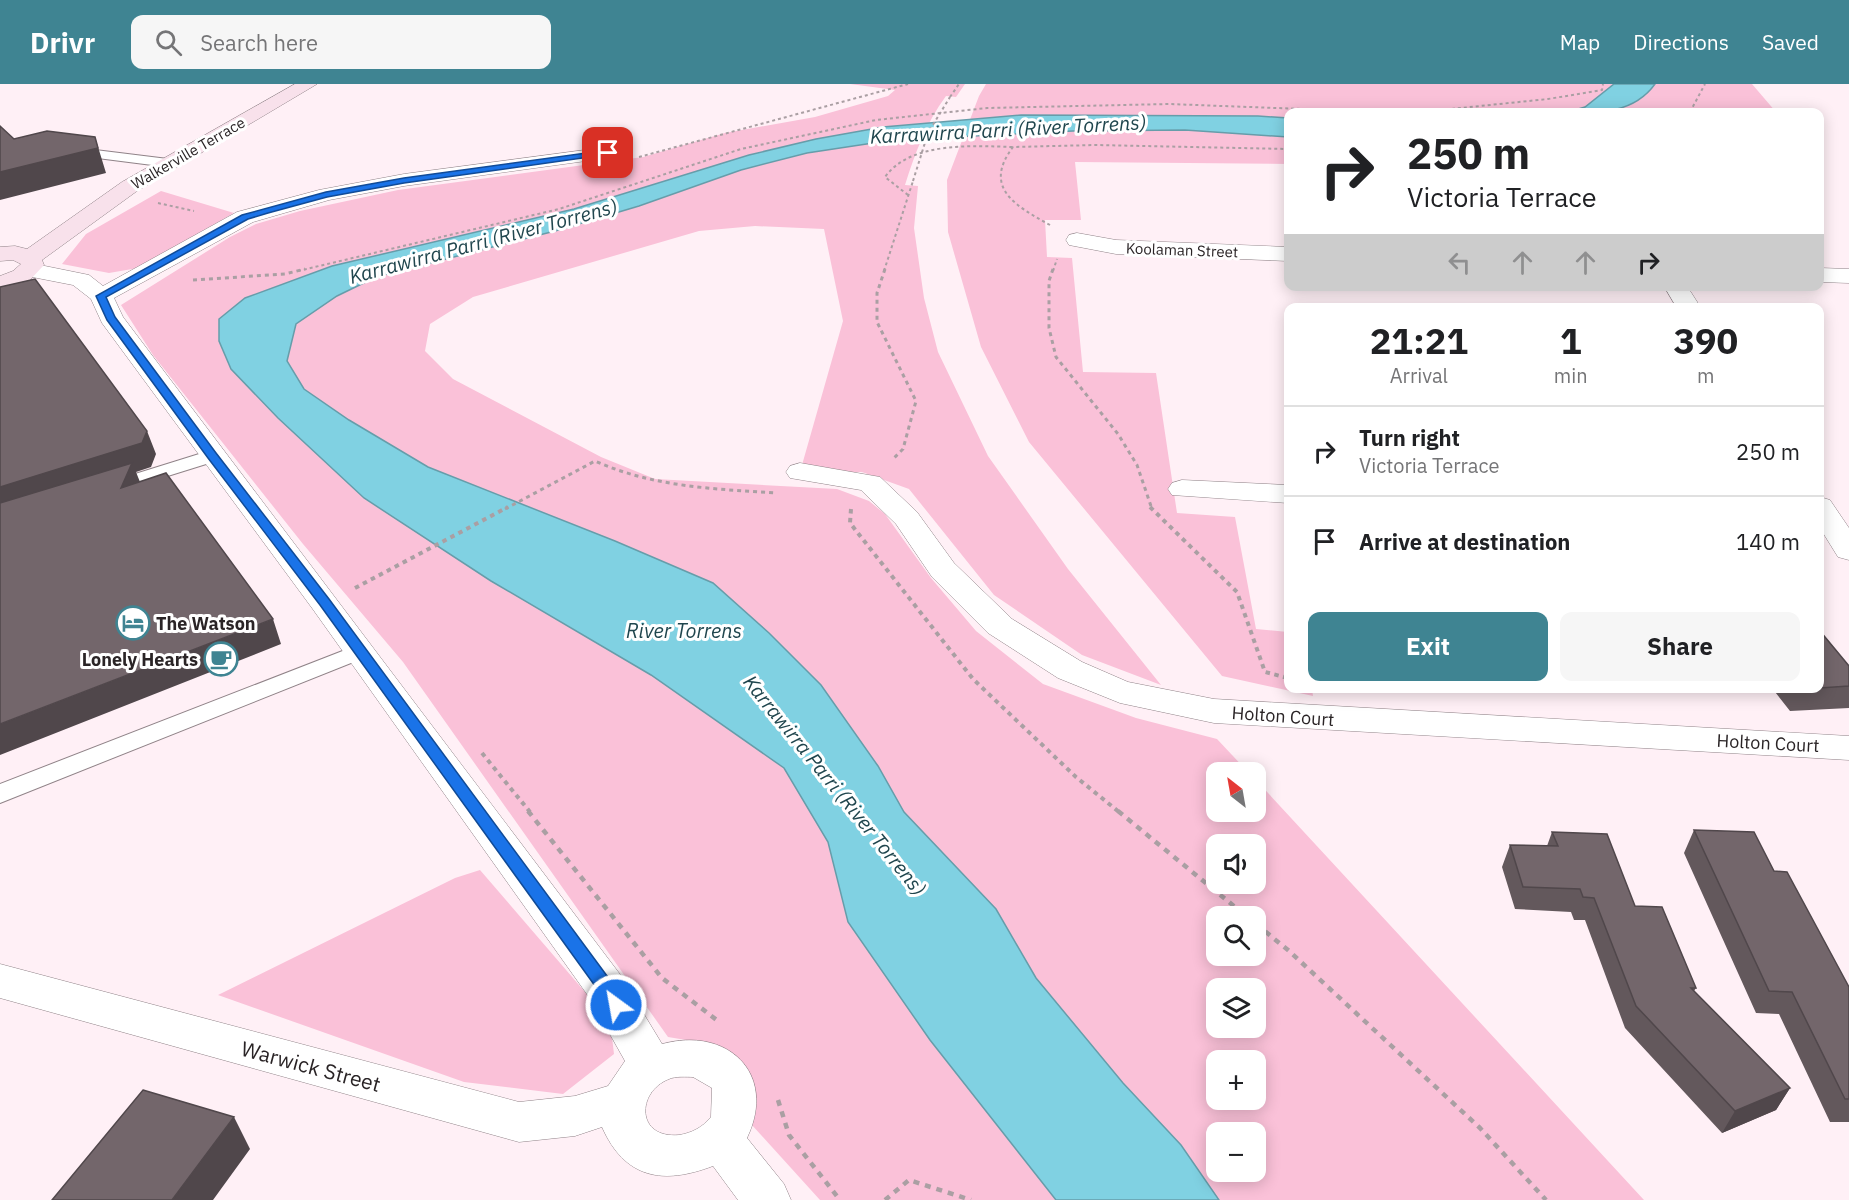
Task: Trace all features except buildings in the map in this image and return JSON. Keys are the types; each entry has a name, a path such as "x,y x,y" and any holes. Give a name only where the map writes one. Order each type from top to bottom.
{"street":[{"name":"Walkerville Terrace","path":"2,253 69,225 168,163 308,84"},
{"path":"5,282 91,288 245,217 337,192 404,180 608,153"},
{"name":"Walkerville Terrace","path":"5,282 30,264 69,225"},
{"name":"Koolaman Street","path":"1077,240 1116,247 1284,254"},
{"path":"2,253 91,288 212,456 324,602 604,985 652,1066"},
{"path":"1824,275 1849,276"},
{"name":"Holton Court","path":"794,483 870,483 907,518 943,570 1000,626 1070,670 1120,692 1214,711 1849,748"},
{"path":"1182,489 1284,494"},
{"path":"1824,516 1849,551"},
{"name":"Warwick Street","path":"0,981 519,1122 576,1116 623,1101"},
{"path":"693,1058 711,1063 726,1073 734,1088 736,1105 731,1121 720,1139 695,1152 662,1156 643,1149 626,1131 622,1114 623,1101 631,1084 652,1066 670,1059 693,1058"},
{"path":"720,1139 767,1200"}],"lane":[{"path":"56,149 168,163"},
{"path":"89,495 212,456"},
{"path":"0,794 358,651"}],"path":[{"path":"608,153 636,157 801,115 908,84"},
{"path":"913,181 928,133 959,84"},
{"path":"1461,108 1548,99 1602,90 1603,84"},
{"path":"1692,108 1706,86 1705,84"},
{"path":"190,280 285,274 559,209 741,149 876,120 987,108 1169,104 1284,108"},
{"path":"908,195 885,177 902,159 966,149 1095,145 1284,149"},
{"path":"1013,147 1001,159 999,181 1007,195 1026,212 1077,240 1055,261 1049,281 1049,328 1056,357 1118,434 1137,465 1149,506 1237,592 1264,672 1284,677"},
{"path":"120,194 152,200 162,207 179,207 236,222"},
{"path":"360,599 352,590 596,461 613,470 658,483 794,483"},
{"path":"477,746 662,978 720,1023"},
{"path":"1266,933 1480,1128 1546,1200"},
{"path":"775,1091 789,1135 840,1200"},
{"path":"885,1200 909,1180 971,1200"}],"shaded area":[{"path":"850,84 965,84 956,97 946,96 933,117 917,150 905,185 918,186 914,228 924,298 938,352 988,456 1068,569 1161,685 1082,655 994,595 909,489 862,472 800,472 843,321 824,229 755,226 699,231 473,297 430,324 425,351 453,379 601,457 655,479 837,489 869,501 885,514 931,578 976,631 1043,684 1136,718 1217,739 1239,762 1206,762 1206,822 1266,822 1266,791 1644,1200 820,1200 751,1124 710,1044 668,1037 403,662 303,544 153,355 121,305 230,237 256,224 300,211 398,190 643,157 725,133 815,117 888,96 895,90"},
{"path":"986,84 1752,84 1773,108 1284,108 1284,164 1075,162 1081,220 1045,220 1047,257 1072,258 1083,372 1156,373 1177,513 1235,517 1256,629 1284,632 1284,690 1222,676 1029,442 981,347 948,232 947,180 979,96"},
{"path":"161,191 234,213 138,268 109,273 62,264 86,234"},
{"path":"480,870 610,1021 614,1054 563,1094 464,1082 218,995 455,878"}],"water":[{"path":"1614,84 1655,84 1647,94 1627,106 1582,108"},
{"path":"1021,115 1284,118 1284,137 1185,130 1073,131 893,140 807,153 741,170 639,206 555,231 376,277 337,296 296,324 287,361 304,389 349,420 428,467 615,541 713,583 769,633 821,685 878,766 904,812 996,909 1036,978 1123,1083 1181,1145 1219,1200 1056,1200 930,1040 848,922 828,842 784,768 651,675 491,581 364,498 278,418 231,369 219,341 219,319 245,298 332,266 574,209 749,155 816,139 883,127"}],"place":[{"name":"The Watson","path":"133,623"},
{"name":"Lonely Hearts","path":"221,659"}],"route":[{"path":"608,153 404,180 326,195 265,211 245,217 101,296 111,318 212,456 324,602 604,985 616,1005"}],"water label":[{"name":"Karrawirra Parri (River Torrens)","path":"1008,129"},
{"name":"Karrawirra Parri (River Torrens)","path":"483,241"},
{"name":"River Torrens","path":"684,630"},
{"name":"Karrawirra Parri (River Torrens)","path":"835,785"}]}
